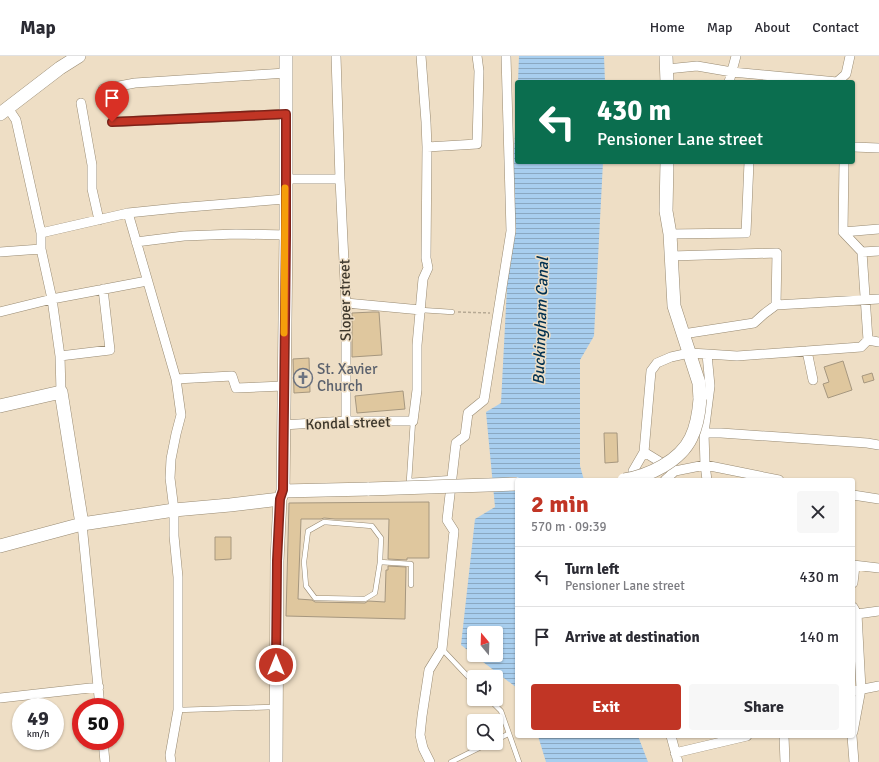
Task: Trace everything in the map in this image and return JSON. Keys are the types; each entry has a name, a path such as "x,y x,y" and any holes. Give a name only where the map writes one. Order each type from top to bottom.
{"main road":[{"path":"4,111 60,68 79,56"},
{"path":"276,762 277,561 283,425 286,235 286,56"},
{"path":"632,478 651,473 665,465 679,454 691,439 697,422 700,399 699,383 674,306 670,234 666,211 667,164"},
{"path":"0,406 61,392 82,524"},
{"path":"0,546 82,524 174,510 230,505 281,495 369,489 515,484"}],"street":[{"name":"Sloper street","path":"336,56 346,303 346,421"},
{"path":"413,422 417,390 417,345 424,279 428,268 426,258 427,147 421,56"},
{"path":"427,147 477,144 477,56"},
{"path":"430,762 423,748 420,735 429,670 442,649 454,530 448,520 456,443 465,436 468,413 484,400 511,231 506,56"},
{"path":"730,80 736,56"},
{"path":"839,80 846,74 850,56"},
{"path":"667,69 697,66 732,72 816,80"},
{"path":"103,89 135,83 286,73"},
{"path":"81,103 92,165 92,189 99,220"},
{"path":"4,111 16,120 41,233 41,249 52,299 60,356 61,392"},
{"path":"112,122 286,114"},
{"path":"855,147 879,148"},
{"path":"670,234 746,233 749,164"},
{"path":"635,478 633,471 644,452 651,371 657,364 671,357 689,353 737,356 808,351 861,347 868,340 862,252 843,232 844,164"},
{"path":"286,179 340,179"},
{"path":"41,233 128,213 285,199"},
{"path":"128,213 176,379 181,415 171,459 170,478 174,510 174,536 178,577 178,710 170,755 172,762"},
{"path":"843,232 879,229"},
{"path":"136,242 184,236 236,234 286,235"},
{"path":"0,252 41,249"},
{"path":"862,252 879,252"},
{"path":"671,256 777,253 776,305"},
{"path":"0,312 52,299 147,281"},
{"path":"60,356 110,350 103,289"},
{"path":"683,334 754,323 776,305 879,299"},
{"path":"346,303 421,310"},
{"path":"868,340 879,342"},
{"path":"808,351 813,380"},
{"path":"707,354 710,386 704,433 707,478"},
{"path":"176,379 232,376 236,388 283,386"},
{"name":"Kondal street","path":"283,425 346,421 413,422"},
{"path":"704,433 879,445"},
{"path":"644,452 675,471"},
{"path":"667,478 675,471 705,465 769,478"},
{"path":"855,495 879,499"},
{"path":"82,524 99,698"},
{"path":"855,566 879,568"},
{"path":"855,711 857,690 855,610 879,611"},
{"path":"857,690 879,686"},
{"path":"0,698 98,687"},
{"path":"671,738 676,758 741,738"},
{"path":"784,738 785,762"},
{"path":"852,738 854,762"},
{"path":"104,750 105,762"}],"lane":[{"path":"421,310 452,312"},
{"path":"413,422 409,481 452,478"},
{"path":"324,522 372,526 381,538 380,562 375,593 365,599 315,598 306,586 304,562 308,531 324,522"},
{"path":"380,562 411,564 411,585"},
{"path":"442,649 467,676"},
{"path":"496,706 501,711 519,762"},
{"path":"178,710 277,707"},
{"path":"503,736 508,734"},
{"path":"451,762 475,750"}],"path":[{"path":"452,312 498,313"}],"water":[{"path":"519,56 604,56 605,80 518,80"},
{"name":"Buckingham Canal","path":"515,132 515,164 603,164 594,336 580,360 580,466 583,478 515,478 515,686 503,677 503,670 494,670 483,662 503,662 503,626 467,626 467,650 461,645 475,519 495,507 486,412 501,403"},
{"path":"539,738 639,738 648,762 546,762"}],"building":[{"path":"379,312 382,355 352,357 352,313"},
{"path":"309,358 310,392 294,393 293,359"},
{"path":"843,361 852,390 828,398 823,384 829,382 824,367"},
{"path":"872,373 874,380 864,383 862,376"},
{"path":"403,391 405,409 357,413 355,396"},
{"path":"604,433 617,433 618,462 605,463"},
{"path":"429,502 429,558 407,558 407,560 388,559 389,519 301,519 298,599 312,600 315,602 385,602 386,570 388,570 388,566 406,567 405,619 286,616 289,503"},
{"path":"215,537 231,537 231,559 215,560"}],"slow traffic":[{"path":"284,333 286,235 285,188"}],"place":[{"name":"St. Xavier Church","path":"303,378"}],"route":[{"path":"112,122 286,114 283,490 280,499 277,561 276,665"}]}
